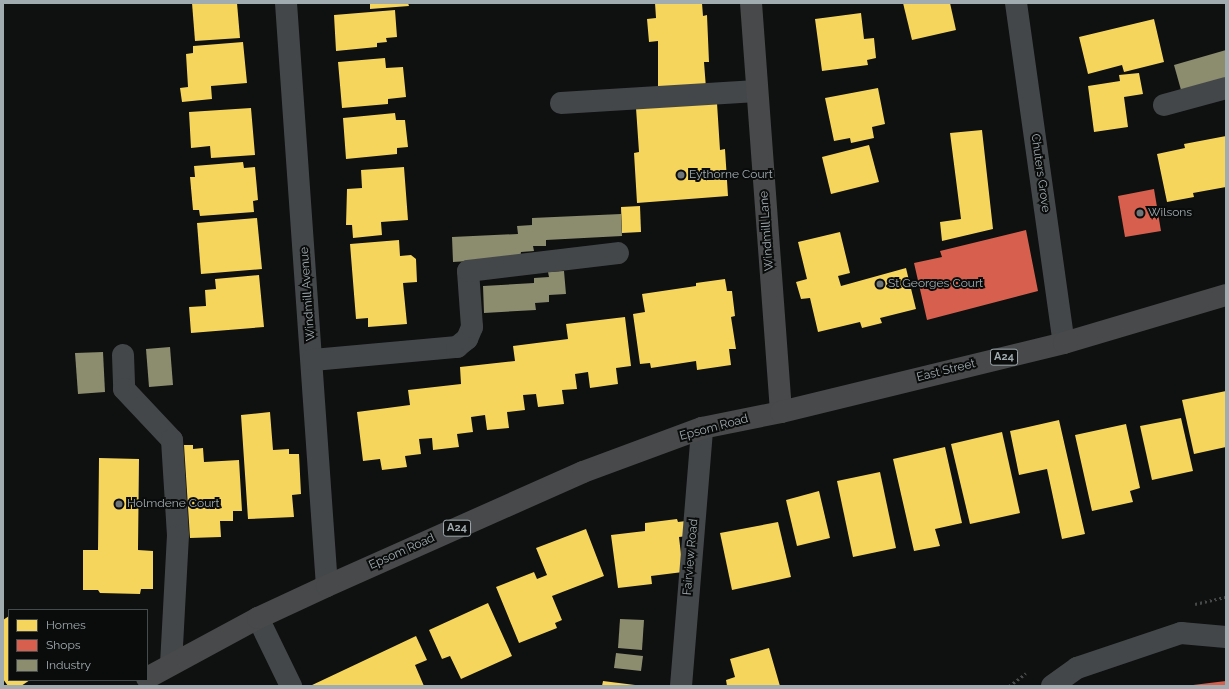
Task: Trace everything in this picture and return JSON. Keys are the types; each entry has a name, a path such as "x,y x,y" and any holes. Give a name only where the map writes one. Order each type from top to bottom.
{"main road":[{"name":"Windmill Lane","path":"751,3 781,412"},
{"name":"East Street","path":"781,412 1064,343 1226,295"},
{"name":"Epsom Road","path":"148,677 171,663 258,618 583,472 702,428 781,412"}],"street":[{"name":"Windmill Avenue","path":"286,3 313,360 327,586"},
{"name":"Chuters Grove","path":"1016,3 1064,343"},
{"path":"1164,106 1226,88"},
{"path":"561,103 757,91"},
{"path":"313,360 457,347 467,339 472,327 468,271 618,253"},
{"path":"123,355 124,388 172,440 178,535 171,663"},
{"name":"Fairview Road","path":"681,686 702,428"},
{"path":"258,618 291,686"},
{"path":"1052,686 1077,668 1181,632 1226,637"}],"building: Homes":[{"path":"192,3 237,3 240,38 195,41"},
{"path":"370,3 408,3 409,6 370,9"},
{"path":"655,3 702,3 703,16 707,15 709,62 704,62 706,88 658,90 658,41 649,42 647,19 656,18"},
{"path":"903,3 950,3 956,30 912,40"},
{"path":"395,10 397,37 386,38 387,42 377,43 377,47 336,51 334,15"},
{"path":"861,13 864,39 874,38 876,58 867,60 868,65 822,71 815,19"},
{"path":"1154,19 1164,62 1124,72 1122,65 1088,74 1079,37"},
{"path":"243,42 247,83 211,86 212,99 182,102 180,88 188,87 186,54 193,53 193,46"},
{"path":"385,58 386,68 403,67 406,97 388,99 388,104 342,108 338,62"},
{"path":"1139,73 1143,94 1124,97 1128,127 1094,132 1088,86 1120,81 1119,75"},
{"path":"878,88 885,124 872,127 874,138 851,143 850,138 834,141 825,98"},
{"name":"Eythorne Court","path":"717,103 720,150 725,149 728,196 637,203 634,153 639,152 636,108"},
{"path":"251,108 255,155 211,158 210,146 191,148 189,112"},
{"path":"395,113 396,120 405,120 408,147 397,148 397,154 346,159 343,118"},
{"path":"982,130 993,229 942,241 940,222 961,219 950,133"},
{"path":"1226,136 1226,187 1193,193 1194,197 1167,202 1157,154 1185,148 1184,144"},
{"path":"869,145 879,182 831,194 822,157"},
{"path":"243,162 244,168 255,167 258,200 253,201 254,212 200,216 199,210 193,210 190,177 195,177 194,166"},
{"path":"404,167 408,220 381,222 382,235 353,238 352,225 346,225 347,189 362,188 361,170"},
{"path":"640,206 641,232 622,233 621,207"},
{"path":"257,218 262,269 201,274 197,223"},
{"name":"St Georges Court","path":"840,232 850,273 838,276 841,286 906,268 916,309 880,318 882,323 862,328 860,322 818,332 810,298 801,299 796,282 807,279 798,242"},
{"path":"399,240 400,256 411,255 416,259 417,282 403,283 407,324 368,327 368,318 356,319 350,244"},
{"path":"259,275 264,327 191,333 189,307 206,306 205,290 216,289 215,279"},
{"path":"725,279 727,291 732,291 735,316 731,317 736,349 729,349 731,365 697,370 696,361 651,368 650,363 640,364 633,314 645,312 642,294 696,286 696,283"},
{"path":"625,317 631,366 616,368 618,384 590,388 588,372 575,374 577,389 562,390 564,404 538,407 536,394 523,395 525,410 507,412 509,428 487,430 485,415 471,417 473,432 457,434 459,447 433,450 432,438 419,439 421,454 405,456 407,467 382,470 380,459 363,461 357,412 410,405 408,390 461,384 460,367 515,361 513,346 568,339 566,324"},
{"path":"1226,391 1226,447 1194,454 1182,400"},
{"path":"270,412 273,450 289,449 289,454 299,454 301,494 292,495 294,517 248,519 241,415"},
{"path":"1181,418 1193,471 1152,480 1140,426"},
{"path":"1059,420 1085,534 1062,539 1047,469 1019,475 1010,431"},
{"path":"1126,424 1140,488 1130,491 1133,502 1092,511 1075,435"},
{"path":"1002,432 1020,513 970,524 951,444"},
{"path":"184,445 193,445 193,449 203,448 204,462 239,460 242,511 233,511 233,521 220,521 221,537 190,538"},
{"path":"945,447 962,523 935,529 940,546 914,551 893,459"},
{"name":"Holmdene Court","path":"99,458 139,459 138,550 153,551 153,589 141,589 140,594 100,593 98,590 83,590 83,550 98,550"},
{"path":"880,472 896,548 853,557 837,481"},
{"path":"819,491 830,538 797,546 786,500"},
{"path":"677,519 678,522 686,521 688,536 679,537 683,572 651,576 652,584 618,588 611,535 645,531 645,523"},
{"path":"778,522 791,577 732,590 720,533"},
{"path":"586,529 604,576 552,596 562,620 555,623 557,628 519,643 496,587 534,572 537,579 547,575 536,548"},
{"path":"488,603 512,656 461,679 450,656 442,659 429,630"},
{"path":"8,617 8,681 28,681 21,686 8,686 3,679 3,620"},
{"path":"416,636 427,660 415,665 424,686 310,686"},
{"path":"769,648 780,686 727,686 726,680 735,677 730,659"},
{"path":"603,681 635,685 635,686 602,686"}],"building: Shops":[{"name":"Wilsons","path":"1154,189 1161,231 1125,237 1118,196"},
{"path":"1026,230 1038,291 927,320 914,263 942,257 940,251"},
{"path":"1226,681 1226,686 1193,686 1193,685"}],"building: Industry":[{"path":"1226,50 1226,78 1181,90 1174,65"},
{"path":"621,214 622,236 546,240 546,246 533,246 534,251 521,252 520,258 453,262 452,237 518,234 517,226 532,225 532,218"},
{"path":"564,271 566,294 549,295 549,302 535,303 536,310 484,313 483,286 534,283 534,278 549,277 548,272"},
{"path":"170,347 173,385 149,387 146,349"},
{"path":"103,352 105,392 78,394 75,353"},
{"path":"620,619 644,620 642,650 618,648"},
{"path":"616,653 643,656 641,671 614,668"}],"place":[{"name":"Eythorne Court","path":"681,175"},
{"name":"Wilsons","path":"1140,213"},
{"name":"St Georges Court","path":"880,284"},
{"name":"Holmdene Court","path":"119,504"}]}
